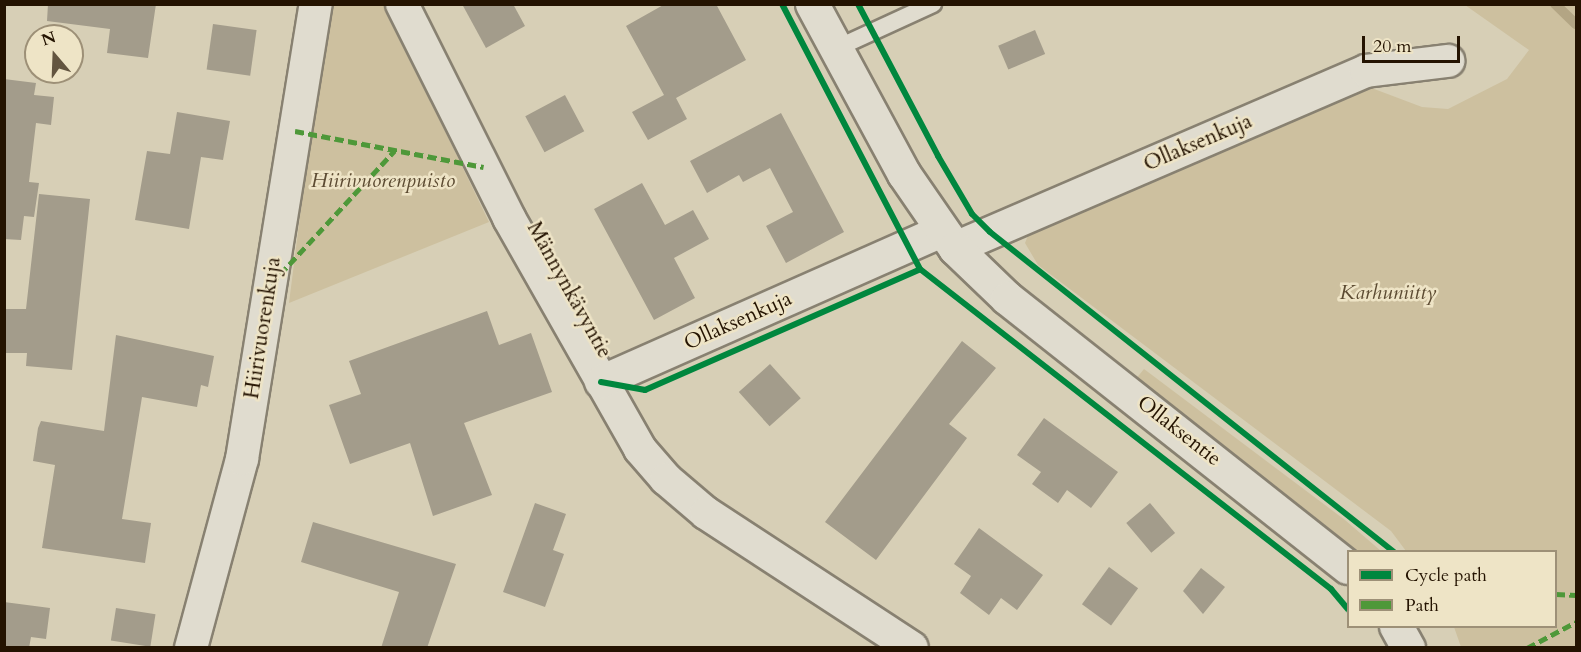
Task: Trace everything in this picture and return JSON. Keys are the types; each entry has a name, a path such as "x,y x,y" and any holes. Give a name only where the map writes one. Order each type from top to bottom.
{"street":[{"name":"Hiirivuorenkuja","path":"191,648 242,459 316,4"},
{"name":"Männynkävyntie","path":"402,4 509,218 640,448 666,479 706,513 912,648"},
{"name":"Ollaksentie","path":"812,4 835,49 948,239 1007,298 1347,566"},
{"name":"Ollaksenkuja","path":"601,382 1366,71 1448,61"},
{"path":"1397,628 1408,648"}],"lane":[{"path":"835,49 933,4"}],"green space":[{"name":"Hiirivuorenpuisto","path":"327,5 384,5 489,222 289,303"},
{"name":"Karhuniitty","path":"1465,5 1576,5 1576,647 1461,647 1454,628 1557,628 1557,550 1405,550 1391,531 1038,265 1025,243 1029,233 1361,84 1422,107 1448,109 1507,79 1529,50"},
{"path":"1144,369 1345,520 1380,550 1356,550 1135,380"}],"building":[{"path":"48,4 156,4 148,58 107,53 110,29 47,21"},
{"path":"462,4 513,4 525,26 486,48"},
{"path":"665,4 716,4 746,60 676,98 687,119 648,140 632,112 664,95 626,26"},
{"path":"213,24 257,30 250,76 207,70"},
{"path":"1035,30 1045,54 1008,70 998,46"},
{"path":"4,79 24,82 24,84 36,84 34,95 54,97 51,125 36,123 29,182 39,183 34,217 24,216 21,240 4,239"},
{"path":"565,95 584,131 545,152 525,116"},
{"path":"177,112 230,121 223,160 201,157 189,229 135,220 147,151 170,154"},
{"path":"781,113 844,232 786,263 766,226 793,212 770,168 743,182 739,175 707,193 690,161"},
{"path":"642,183 665,225 693,210 709,239 674,258 695,298 654,320 594,209"},
{"path":"39,194 90,199 72,370 26,366 27,353 4,353 4,309 26,309"},
{"path":"487,311 499,345 531,333 552,392 464,423 492,495 433,516 410,443 350,464 329,405 361,394 349,361"},
{"path":"116,335 214,356 208,387 201,385 197,407 142,397 122,519 151,523 145,563 42,548 55,465 33,461 38,428 41,421 104,431"},
{"path":"962,341 996,368 949,424 967,438 876,560 825,522"},
{"path":"770,364 801,398 770,426 739,392"},
{"path":"1044,418 1118,472 1091,508 1067,490 1058,503 1032,484 1041,472 1017,455"},
{"path":"535,503 566,514 553,550 564,554 545,607 503,592"},
{"path":"1150,503 1175,533 1151,553 1126,523"},
{"path":"313,522 456,564 427,648 381,648 399,592 301,562"},
{"path":"979,528 1043,575 1017,610 1001,598 989,615 960,593 971,576 954,564"},
{"path":"1109,567 1138,588 1111,625 1082,604"},
{"path":"1201,568 1225,587 1203,614 1183,591"},
{"path":"4,602 50,608 46,639 31,637 29,648 4,648"},
{"path":"116,608 156,614 150,647 111,641"}],"waterway":[{"path":"1555,4 1576,24"}],"marked path":[{"path":"295,131 484,167"},
{"path":"271,284 394,151"},
{"path":"1557,594 1576,595"},
{"path":"1527,648 1576,622"}],"cycle path":[{"path":"782,4 920,269 1331,589 1347,608"},
{"path":"858,4 938,156 972,214 990,232 1391,550"},
{"path":"601,382 645,390 920,269"}]}
